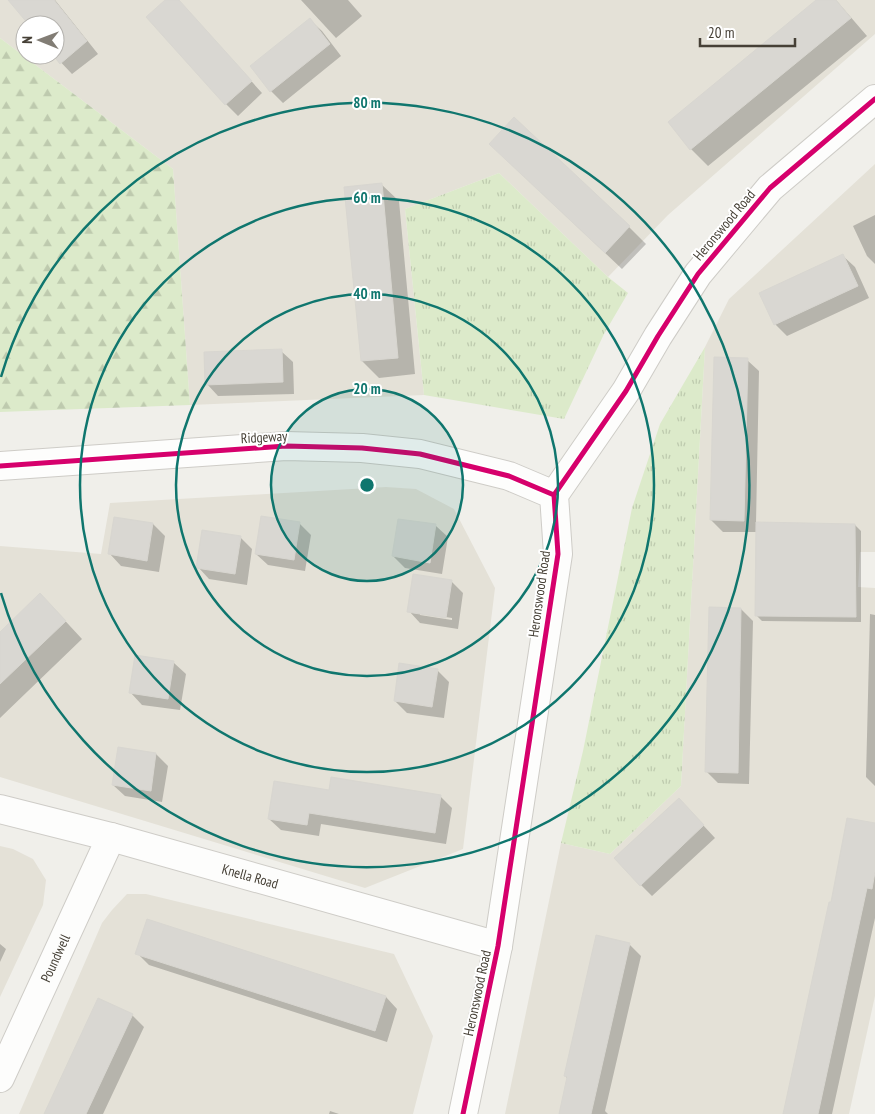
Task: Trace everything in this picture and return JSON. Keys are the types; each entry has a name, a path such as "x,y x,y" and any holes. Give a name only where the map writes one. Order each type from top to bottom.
{"street":[{"name":"Heronswood Road","path":"463,1114 498,946 558,554 554,494 626,390 698,274 770,188 875,99"},
{"name":"Ridgeway","path":"0,466 286,446 362,448 420,454 509,476 554,494"},
{"name":"Knella Road","path":"0,809 111,837 498,946"},
{"name":"Poundwell","path":"0,1078 111,837"}],"shaded area":[{"path":"0,0 875,0 875,34 668,215 608,277 499,173 405,209 424,395 190,405 173,169 36,65 65,65 65,15 15,15 15,49 0,38"},
{"path":"875,164 875,552 860,552 858,587 875,588 875,996 849,1114 505,1114 561,843 610,854 681,786 705,347 729,299"},
{"path":"386,487 416,489 454,509 495,588 463,849 365,888 0,777 0,546 101,554 110,503"},
{"path":"0,846 13,849 33,859 46,880 43,905 0,997"},
{"path":"127,894 146,894 394,954 433,1036 413,1114 19,1114 102,923"}],"green space":[{"path":"0,38 15,49 15,65 36,65 173,169 190,405 0,412"},
{"path":"499,173 608,277 628,293 604,334 564,419 424,395 405,209"},
{"path":"705,347 681,786 610,854 561,843 583,751 632,508 660,424"}],"building":[{"path":"8,0 54,0 87,41 65,60 65,15 21,15"},
{"path":"165,0 179,0 252,81 225,105 146,17"},
{"path":"816,0 836,0 851,18 690,150 668,122"},
{"path":"310,18 330,44 270,92 250,66"},
{"path":"514,117 630,226 605,253 489,144"},
{"path":"382,183 398,358 361,361 344,187"},
{"path":"843,254 858,286 774,325 759,293"},
{"path":"282,349 283,382 205,385 204,352"},
{"path":"714,357 748,358 744,521 710,520"},
{"path":"261,516 300,522 294,560 255,554"},
{"path":"114,517 153,523 147,561 108,554"},
{"path":"398,519 436,524 430,563 392,556"},
{"path":"756,522 855,524 856,617 755,616"},
{"path":"202,530 241,536 235,574 196,568"},
{"path":"413,574 452,580 446,618 407,612"},
{"path":"40,593 66,621 0,684 0,632"},
{"path":"709,607 741,608 738,773 705,772"},
{"path":"135,655 174,661 168,699 129,693"},
{"path":"399,663 438,669 432,707 394,701"},
{"path":"118,747 156,753 151,791 112,785"},
{"path":"331,777 441,795 435,833 309,813 307,825 268,819 274,781 329,790"},
{"path":"679,798 704,825 640,886 614,858"},
{"path":"847,818 875,823 875,872 872,889 867,888 818,1114 783,1114 829,902 831,902"},
{"path":"147,919 386,996 375,1031 135,954"},
{"path":"596,935 630,943 591,1114 559,1114 567,1077 564,1076"},
{"path":"98,998 133,1014 86,1114 44,1114"}],"cycle path":[{"path":"463,1114 498,946 558,554 554,495 626,391 658,336 698,274 770,188 875,99"},
{"path":"0,466 286,446 362,448 420,454 509,476 554,495"}]}
